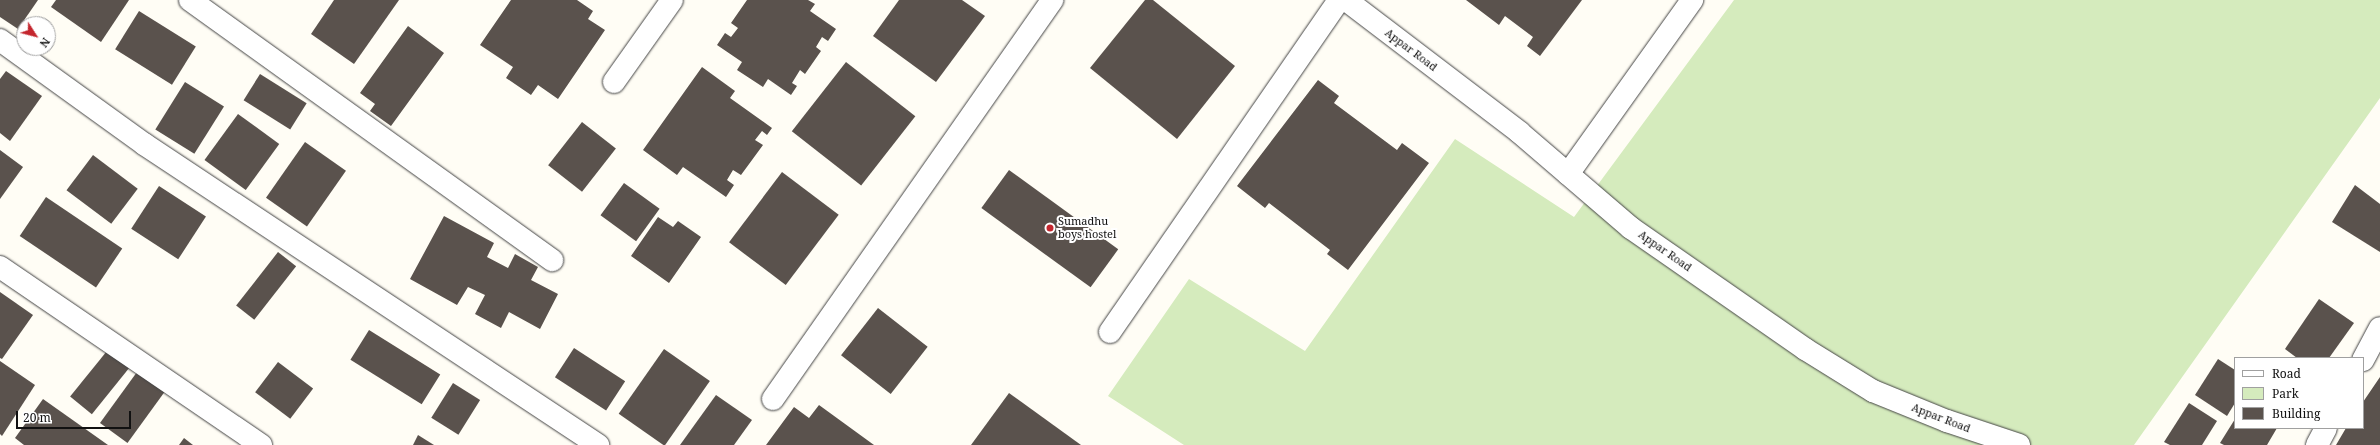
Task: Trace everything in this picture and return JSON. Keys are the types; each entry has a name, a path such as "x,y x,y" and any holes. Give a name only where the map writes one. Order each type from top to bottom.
{"street":[{"path":"190,0 552,260"},
{"path":"614,82 672,0"},
{"path":"773,399 1052,0"},
{"path":"1110,332 1339,0"},
{"name":"Appar Road","path":"1346,0 1568,174 1632,228 1873,391 1947,421 2019,445"},
{"path":"1568,174 1692,0"},
{"path":"0,40 144,144 598,445"},
{"path":"0,267 261,445"},
{"path":"2364,358 2380,328"},
{"path":"2317,445 2325,429"}],"green space":[{"path":"1734,0 2380,0 2380,98 2134,445 1184,445 1108,396 1189,279 1305,351 1455,139 1574,217"}],"building":[{"path":"0,0 38,0 27,16 16,16 16,28 0,17"},
{"path":"56,0 129,0 101,42 51,7"},
{"path":"334,0 399,0 354,64 311,34"},
{"path":"511,0 577,0 593,11 588,19 605,30 558,99 538,85 531,95 506,78 513,67 480,45"},
{"path":"747,0 808,0 815,4 810,11 836,29 828,41 822,37 816,47 821,51 805,74 800,70 792,83 797,86 791,95 768,79 763,87 737,70 742,62 717,45 725,33 731,37 738,28 731,23"},
{"path":"899,0 962,0 985,16 936,82 873,36"},
{"path":"1145,0 1153,0 1235,66 1177,139 1090,68"},
{"path":"1466,0 1582,0 1540,56 1527,46 1533,37 1505,16 1499,25"},
{"path":"139,11 196,47 172,85 115,49"},
{"path":"408,26 444,53 391,126 370,111 375,104 360,93"},
{"path":"846,62 915,116 861,186 792,131"},
{"path":"702,67 735,91 730,98 772,128 767,135 762,131 755,140 763,145 741,175 733,170 727,180 734,185 726,197 683,167 677,175 643,150"},
{"path":"6,71 42,96 10,141 0,133 0,79"},
{"path":"260,74 307,103 290,129 244,100"},
{"path":"1318,80 1339,96 1334,103 1397,150 1402,143 1429,163 1348,270 1327,254 1330,250 1269,203 1265,208 1237,186"},
{"path":"185,82 224,106 194,154 155,129"},
{"path":"238,114 279,144 246,190 204,160"},
{"path":"582,122 616,148 582,192 548,165"},
{"path":"305,142 346,171 307,226 266,198"},
{"path":"0,150 23,167 0,199"},
{"path":"93,155 138,189 111,224 67,190"},
{"name":"Sumadhu boys hostel","path":"1009,170 1118,249 1091,287 981,208"},
{"path":"782,172 839,215 786,285 729,242"},
{"path":"624,183 660,209 636,241 600,215"},
{"path":"2355,185 2380,204 2380,252 2332,222"},
{"path":"159,186 206,216 178,259 131,229"},
{"path":"46,197 122,248 96,287 20,236"},
{"path":"444,216 494,243 487,257 508,268 515,254 538,267 531,280 558,294 540,329 509,312 501,328 475,314 485,295 468,287 457,305 410,279"},
{"path":"658,217 673,227 678,221 701,237 669,283 631,256"},
{"path":"278,252 296,266 254,320 236,306"},
{"path":"0,292 33,315 2,359 0,358"},
{"path":"2319,299 2354,323 2330,357 2296,357 2285,349"},
{"path":"878,308 928,347 891,394 841,355"},
{"path":"369,330 440,375 422,404 350,360"},
{"path":"111,346 133,364 92,414 70,397"},
{"path":"574,348 625,381 606,411 555,377"},
{"path":"664,349 710,381 665,445 619,414"},
{"path":"2218,359 2234,369 2234,405 2227,416 2195,395"},
{"path":"0,361 35,385 2,436 0,434"},
{"path":"278,362 313,388 290,419 255,392"},
{"path":"137,372 165,392 127,443 100,423"},
{"path":"2380,377 2380,445 2336,445 2345,429 2364,429 2364,401"},
{"path":"453,383 480,400 458,435 431,418"},
{"path":"1009,393 1081,445 971,445"},
{"path":"716,395 752,420 734,445 680,445"},
{"path":"43,399 108,445 24,445 15,438"},
{"path":"2189,403 2217,421 2202,445 2170,445 2164,442"},
{"path":"819,405 874,445 766,445 794,407 809,418"},
{"path":"2234,421 2234,429 2276,429 2267,445 2224,445 2220,443"},
{"path":"418,435 434,445 413,445"},
{"path":"184,438 193,445 179,445"}],"place":[{"name":"Sumadhu boys hostel","path":"1050,228"}]}
